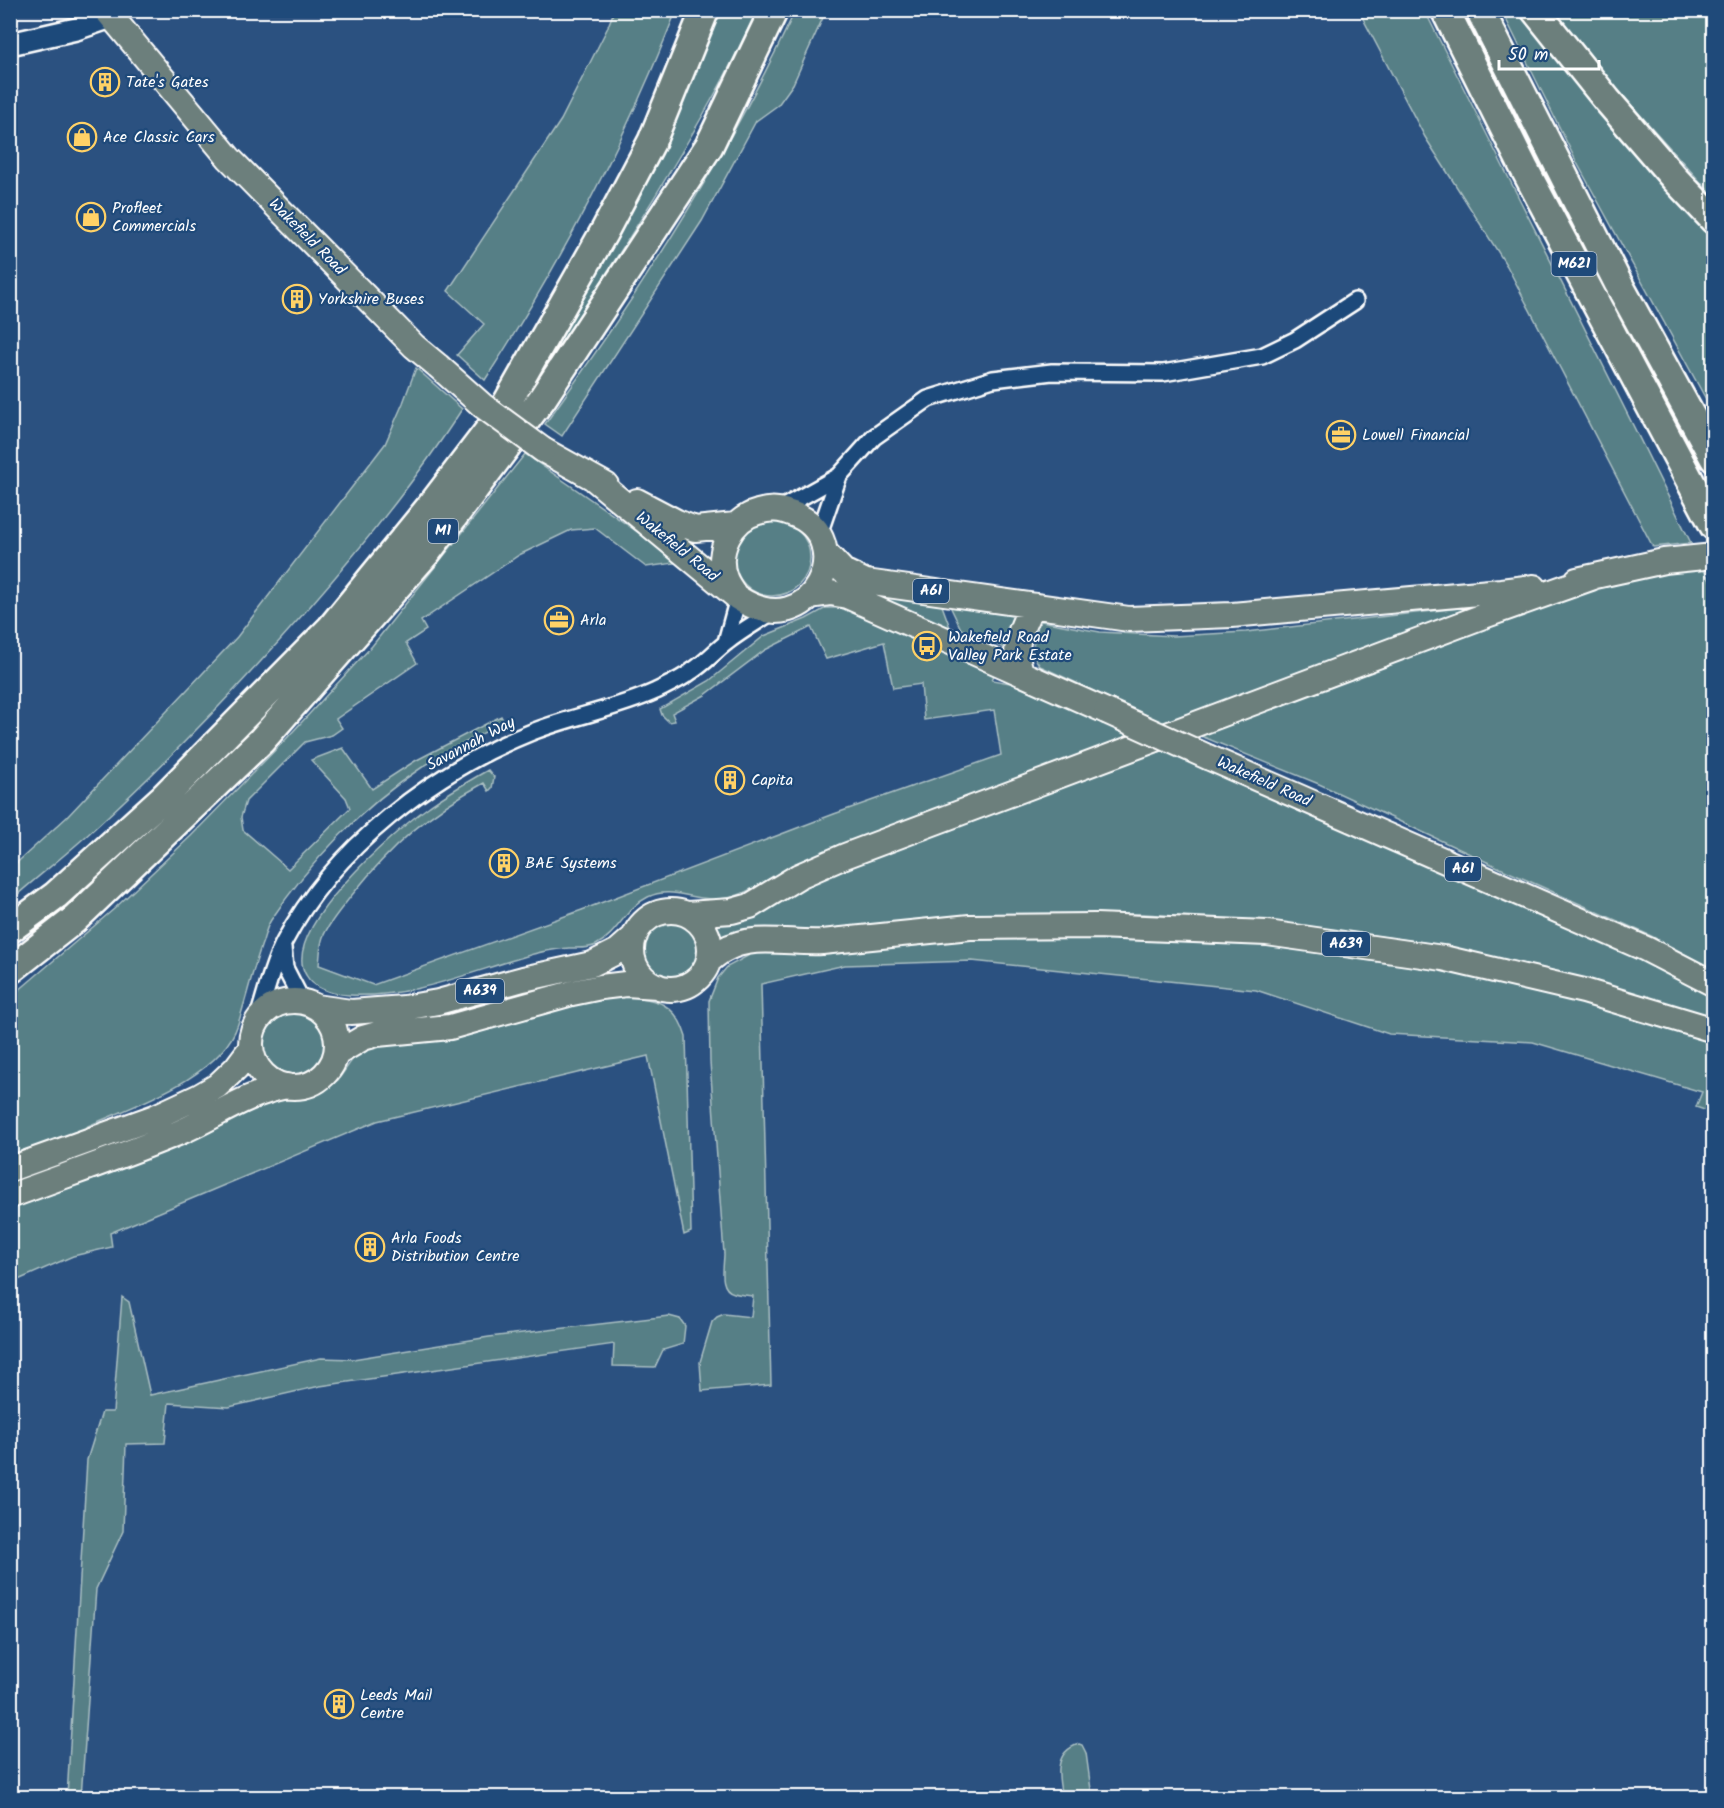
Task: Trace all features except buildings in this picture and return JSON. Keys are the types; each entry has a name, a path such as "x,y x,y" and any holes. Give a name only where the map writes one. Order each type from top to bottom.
{"highway":[{"name":"M1","path":"10,929 57,895 164,796 330,628 434,502 499,417 604,232 652,141 705,10"},
{"name":"M1","path":"10,970 74,920 261,741 428,551 542,399 709,146 774,10"},
{"name":"M621","path":"1445,10 1524,168 1711,521"},
{"name":"M621","path":"1480,10 1617,281 1713,458"},
{"path":"1535,10 1615,109 1713,220"}],"main road":[{"name":"Wakefield Road","path":"108,14 229,158 414,346 483,406 543,450 677,522 695,529 735,525"},
{"name":"Wakefield Road","path":"592,478 751,607 772,612 794,608 811,596 831,593 847,596 1646,949 1713,984"},
{"name":"Wakefield Road","path":"736,596 725,578 722,560 725,541 735,525 753,513 767,509 780,509"},
{"name":"A61","path":"780,509 802,517 843,571 866,582 1129,619 1232,615 1501,591 1591,578 1664,561 1713,556"},
{"path":"811,596 825,568 822,543"},
{"path":"687,914 699,922 707,934 710,947 709,961 704,972 695,981 685,986 671,989 657,986 646,980 638,971 633,960 632,948 641,925 657,914 675,911 687,914 732,911 750,906 799,876 845,856 1491,613 1591,578"},
{"path":"1021,672 1016,656 1018,639 1032,606"},
{"name":"A639","path":"709,961 724,949 749,942 822,942 970,927 1096,926 1267,933 1443,958 1584,991 1713,1030"},
{"name":"A639","path":"309,1004 351,1012 368,1012 438,1002 523,979 592,964 618,951 635,936"},
{"name":"A639","path":"336,1054 363,1038 377,1034 450,1027 601,987 626,984 657,986"},
{"path":"287,1001 309,1004 330,1019 337,1036 336,1054 332,1066 323,1076 300,1087 287,1086 266,1077 254,1059 251,1048 256,1024 273,1006 287,1001"},
{"path":"10,1169 155,1117 198,1097 217,1086 236,1068 251,1048"},
{"path":"10,1196 179,1132 253,1095 287,1086"}],"street":[{"path":"10,44 76,29 108,14"},
{"path":"780,509 839,476 874,436 928,399 993,378 1052,372 1163,373 1262,356 1295,340 1355,301"},
{"path":"822,543 839,476"},
{"path":"726,642 736,596"},
{"name":"Savannah Way","path":"256,1024 283,945 298,917 360,843 404,804 477,757 513,739 556,722 630,701 656,691 693,671 726,642 772,612"},
{"path":"283,945 285,968 309,1004"}],"green space":[{"path":"614,11 676,11 636,106 590,200 513,336 485,380 457,355 484,324 448,291 561,120"},
{"path":"713,11 757,11 674,166 535,381"},
{"path":"795,11 826,11 793,84 778,105 756,121 702,221 562,436 545,424 615,325 680,223 741,119"},
{"path":"1359,11 1425,11 1691,543 1653,547 1507,266 1425,137"},
{"path":"1502,11 1525,11 1713,226 1713,412 1576,161"},
{"path":"1555,11 1713,11 1713,196 1617,89"},
{"path":"416,368 462,409 407,488 306,611 203,723 94,829 11,900 11,868 67,817 237,637 385,444"},
{"path":"525,454 681,562 646,567 595,528 571,530 519,555 421,621 426,630 406,643 417,663 336,719 342,728 332,735 305,742 246,801 241,817 243,830 288,869 350,808 346,798 311,760 343,748 372,789 415,761 501,716 504,722 421,768 379,799 339,836 302,877 266,930 238,1024 229,1043 214,1059 174,1087 88,1126 89,1131 11,1159 11,997 114,909 191,836 287,738 372,646"},
{"path":"772,520 786,523 799,531 807,544 810,558 807,572 799,585 786,593 772,596 758,593 745,585 737,572 734,558 737,544 745,531 758,523"},
{"path":"1700,564 1714,587 1713,969 1651,936 1319,784 1191,732 1572,592"},
{"path":"867,593 941,603 951,630"},
{"path":"949,604 1019,614 1008,650 961,629"},
{"path":"1478,606 1167,725 1040,666 1034,650 1034,638 1041,621 1100,632 1173,636 1246,632"},
{"path":"826,608 843,608 929,645 992,668 994,675 992,680 1010,683 1015,678 1135,735 772,883 769,879 734,896 710,899 663,893 648,897 633,908 604,940 593,946 538,953 436,984 393,993 349,995 324,990 309,980 302,956 309,934 324,909 344,884 411,820 488,770 494,777 492,788 489,791 484,783 445,806 396,846 367,877 326,931 321,943 319,965 373,985 582,910 834,814 1001,755 994,710 924,720 921,684 893,688 884,642 826,659 811,627 765,650 705,695 672,713 675,721 669,722 662,715 660,709 709,681 764,636"},
{"path":"1155,745 1552,917 1713,994 1713,1022 1620,989 1518,962 1422,942 1283,923 1145,914 1010,914 815,932 748,929 721,936 716,924 733,922 818,876"},
{"path":"666,922 676,922 686,926 694,934 698,949 694,964 686,972 676,976 666,976 656,972 648,964 644,954 644,944 648,934 656,926"},
{"path":"1222,937 1484,975 1713,1039 1713,1113 1696,1107 1702,1092 1533,1042 1389,1034 1256,990 972,961 845,965 761,984 771,1385 702,1391 700,1362 712,1322 724,1314 751,1317 753,1296 729,1291 723,1276 724,1254 710,1062 709,1001 718,978 727,967 753,953 931,938"},
{"path":"627,996 648,999 664,1005 677,1017 686,1037 691,1232 684,1235 648,1056 377,1121 110,1233 112,1247 73,1256 11,1283 11,1207 250,1104 282,1098 302,1099 322,1092 338,1080 357,1053 379,1044 442,1040 490,1029 593,998"},
{"path":"287,1012 299,1012 315,1021 322,1031 324,1043 322,1055 315,1065 299,1074 287,1074 276,1069 267,1060 262,1049 262,1037 267,1026 276,1017"},
{"path":"122,1297 129,1302 150,1395 321,1358 353,1359 489,1337 669,1316 680,1319 685,1326 683,1344 663,1350 655,1367 613,1366 614,1344 320,1386 229,1407 169,1403 165,1443 126,1444 123,1531 96,1589 81,1797 67,1797 87,1460 102,1412 113,1412"},
{"path":"1079,1744 1086,1753 1092,1797 1062,1797 1059,1781 1061,1759 1071,1748"}],"place":[{"name":"Tate's Gates","path":"105,82"},
{"name":"Ace Classic Cars","path":"82,137"},
{"name":"Profleet Commercials","path":"91,217"},
{"name":"Yorkshire Buses","path":"297,299"},
{"name":"Lowell Financial","path":"1341,435"},
{"name":"Arla","path":"559,620"},
{"name":"Wakefield Road Valley Park Estate","path":"927,646"},
{"name":"Capita","path":"730,780"},
{"name":"BAE Systems","path":"504,863"},
{"name":"Arla Foods Distribution Centre","path":"370,1247"},
{"name":"Leeds Mail Centre","path":"339,1704"}]}
